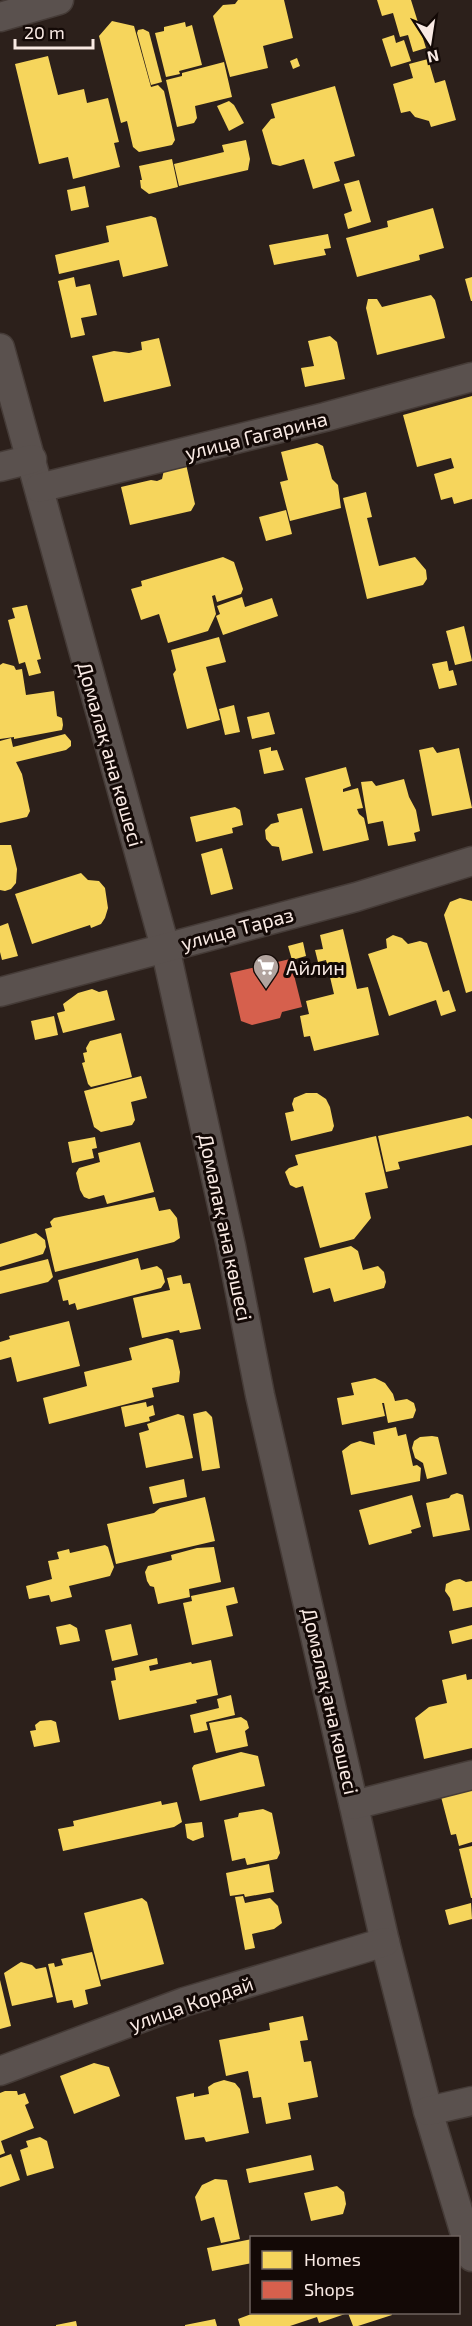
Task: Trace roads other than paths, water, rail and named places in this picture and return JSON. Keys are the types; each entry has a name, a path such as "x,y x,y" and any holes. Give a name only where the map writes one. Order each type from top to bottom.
{"street":[{"path":"0,17 59,0"},
{"name":"Домалақ ана көшесі","path":"0,348 165,947 231,1246 260,1395 385,1942 428,2111 472,2257"},
{"name":"улица Гагарина","path":"39,488 326,417 472,378"},
{"path":"0,467 32,459"},
{"name":"улица Тараз","path":"0,992 356,897 472,861"},
{"path":"354,1805 472,1774"},
{"name":"улица Кордай","path":"0,2071 184,2002 385,1942"},
{"path":"428,2111 472,2101"}],"place":[{"name":"Айлин","path":"266,990"}]}
